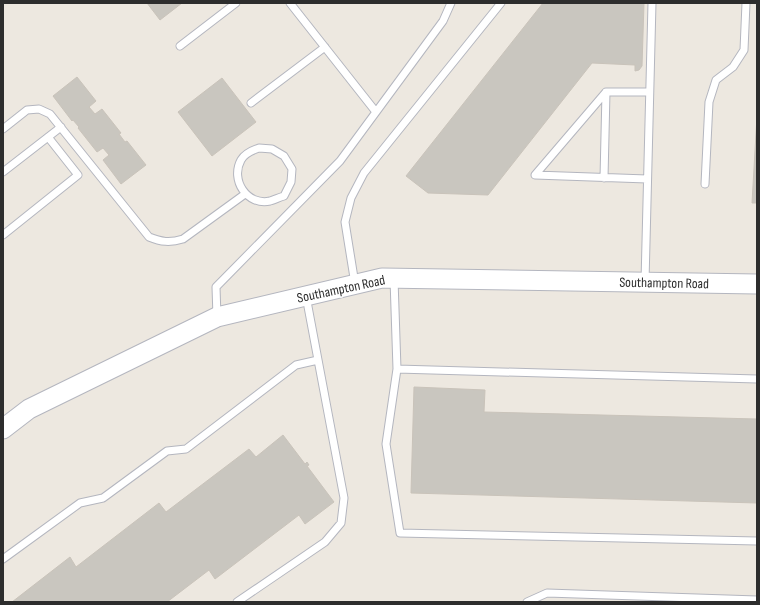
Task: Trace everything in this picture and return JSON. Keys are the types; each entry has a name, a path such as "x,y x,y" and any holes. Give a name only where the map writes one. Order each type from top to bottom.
{"street":[{"name":"Southampton Road","path":"3,429 29,409 218,317 382,278 757,284"}],"lane":[{"path":"180,46 236,3"},
{"path":"290,3 376,112"},
{"path":"218,317 216,287 340,161 444,21 452,3"},
{"path":"355,284 345,222 351,198 364,174 500,3"},
{"path":"645,282 652,3"},
{"path":"705,184 709,102 716,80 733,67 744,50 746,3"},
{"path":"251,103 325,47"},
{"path":"647,180 535,175 606,92 649,92"},
{"path":"604,178 606,92"},
{"path":"3,129 27,110 39,110 50,114 149,237 159,241 171,242 183,239 245,194"},
{"path":"3,172 61,127"},
{"path":"3,235 78,175 48,137"},
{"path":"259,148 272,149 284,156 292,169 291,182 284,196 269,201 256,200 245,194 239,183 238,172 241,160 249,152 259,148"},
{"path":"284,196 295,206"},
{"path":"394,278 396,369 386,444 400,533 757,541"},
{"path":"237,602 325,542 341,523 344,498 306,296"},
{"path":"3,559 80,503 103,498 167,450 186,450 296,365 318,360"},
{"path":"396,369 757,380"},
{"path":"527,602 547,593 700,600 757,600"}],"building":[{"path":"147,3 182,3 160,20"},
{"path":"543,3 644,3 642,66 639,70 635,71 635,65 592,63 488,195 428,193 406,176"},
{"path":"77,77 96,101 89,107 95,114 102,109 121,133 119,134 125,142 127,141 146,165 121,184 103,160 109,155 103,148 97,152 78,128 79,127 73,120 72,121 53,96"},
{"path":"222,78 256,122 212,156 178,112"},
{"path":"757,116 757,203 752,203"},
{"path":"414,387 485,390 484,412 757,419 757,503 411,493"},
{"path":"283,435 305,464 307,462 309,465 307,466 334,502 305,524 299,515 215,579 209,570 167,602 12,602 70,557 76,567 159,503 166,512 249,449 256,457"}]}
